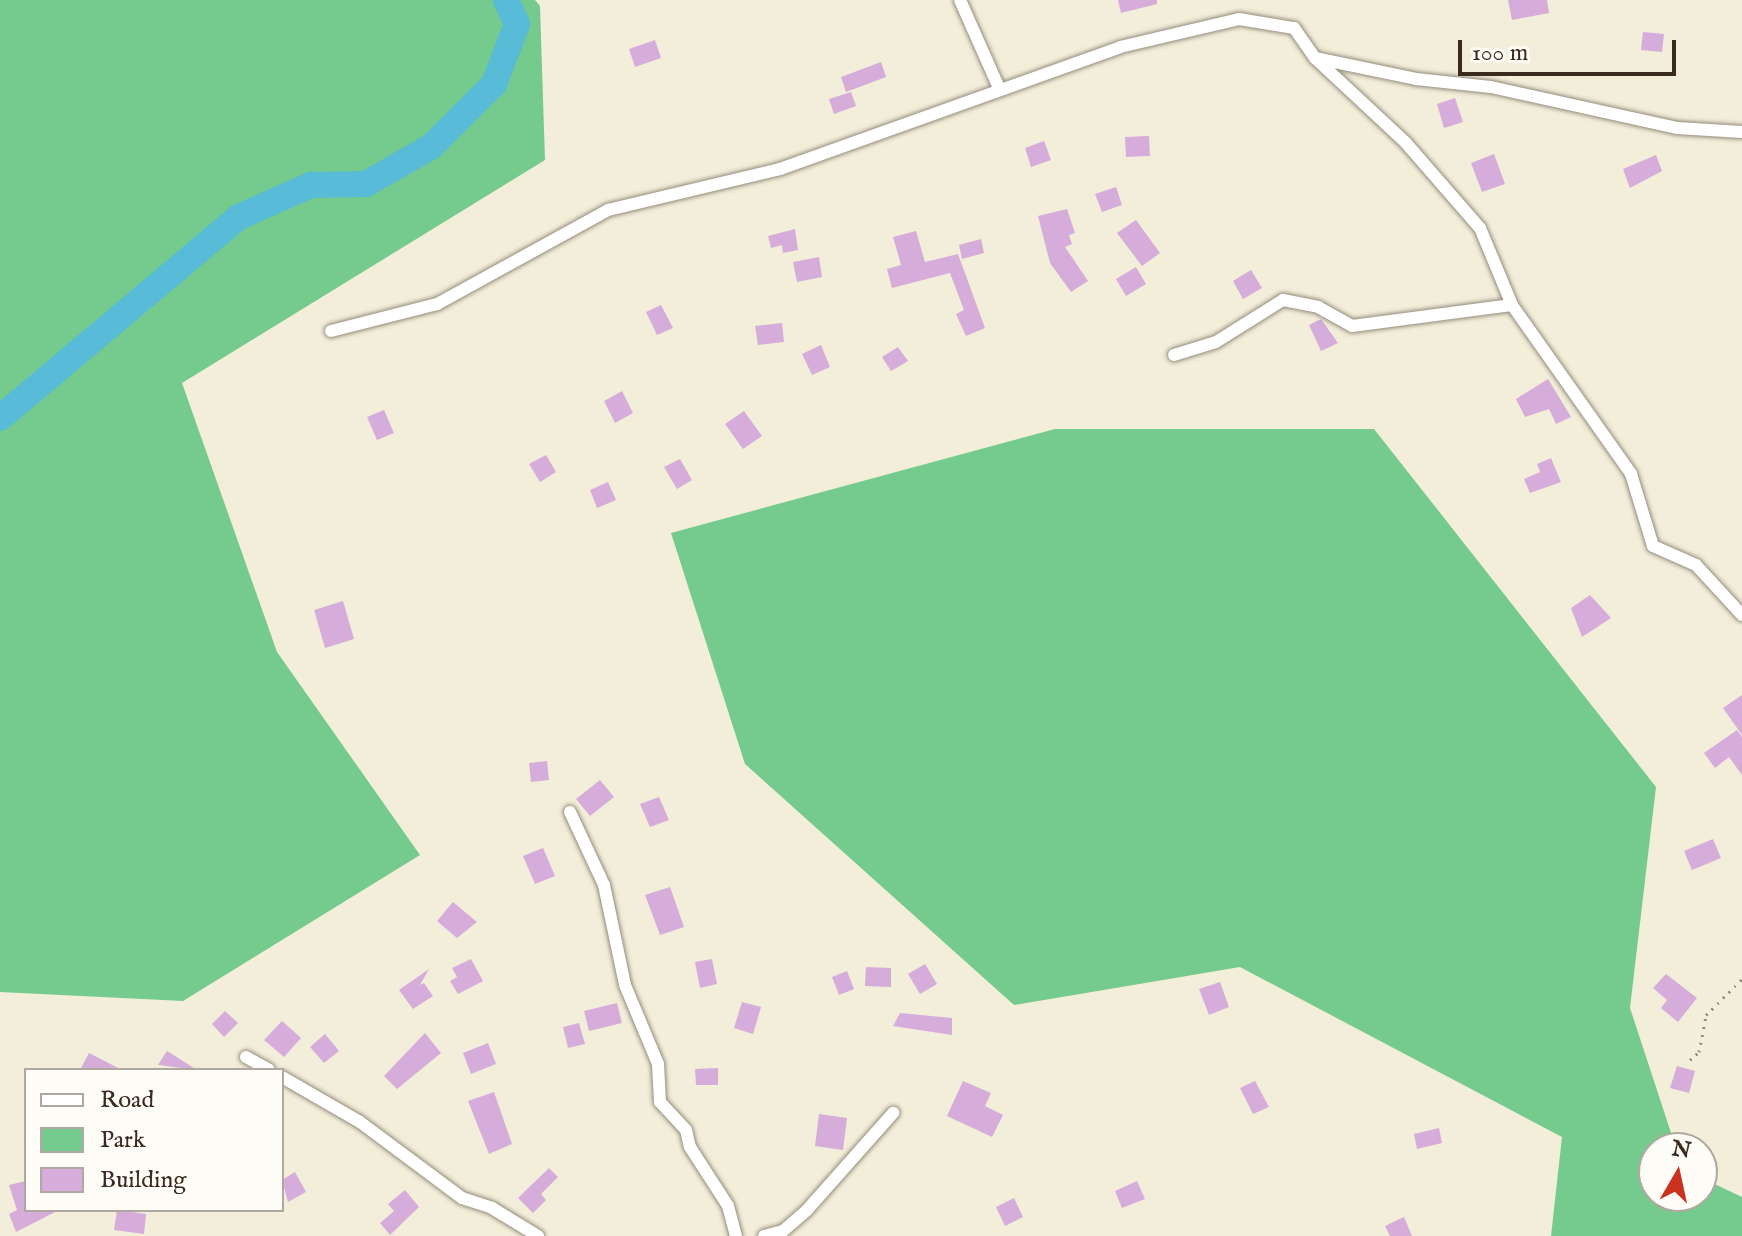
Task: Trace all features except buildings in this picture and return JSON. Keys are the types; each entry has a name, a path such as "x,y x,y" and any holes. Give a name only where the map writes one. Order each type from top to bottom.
{"street":[{"path":"960,0 999,88"},
{"path":"331,331 437,304 589,217 780,169 1120,47 1239,19 1294,28 1315,58 1406,143 1470,217 1512,305 1631,474 1653,546 1696,565 1742,615"},
{"path":"1315,58 1416,79 1491,87 1677,128 1742,132"},
{"path":"1174,355 1216,342 1283,300 1318,307 1352,326 1398,324 1512,305"},
{"path":"570,812 604,885 625,985 658,1064 660,1102 686,1130 690,1147 728,1206 736,1236"},
{"path":"246,1057 265,1068"},
{"path":"284,1078 360,1122 462,1198 492,1208 538,1236"},
{"path":"764,1236 783,1231 807,1210 893,1113"}],"path":[{"path":"1690,1060 1699,1052 1706,1015 1742,979"}],"green space":[{"path":"0,0 535,0 540,6 545,160 182,383 277,652 420,855 183,1001 0,992"},
{"path":"1055,429 1374,429 1656,787 1630,1008 1671,1132 1638,1132 1638,1212 1718,1212 1718,1186 1742,1197 1742,1236 1551,1236 1562,1137 1240,967 1014,1005 745,764 671,533"}],"waterway":[{"path":"0,418 239,217 311,185 366,184 432,146 494,84 517,24 506,0"}]}
